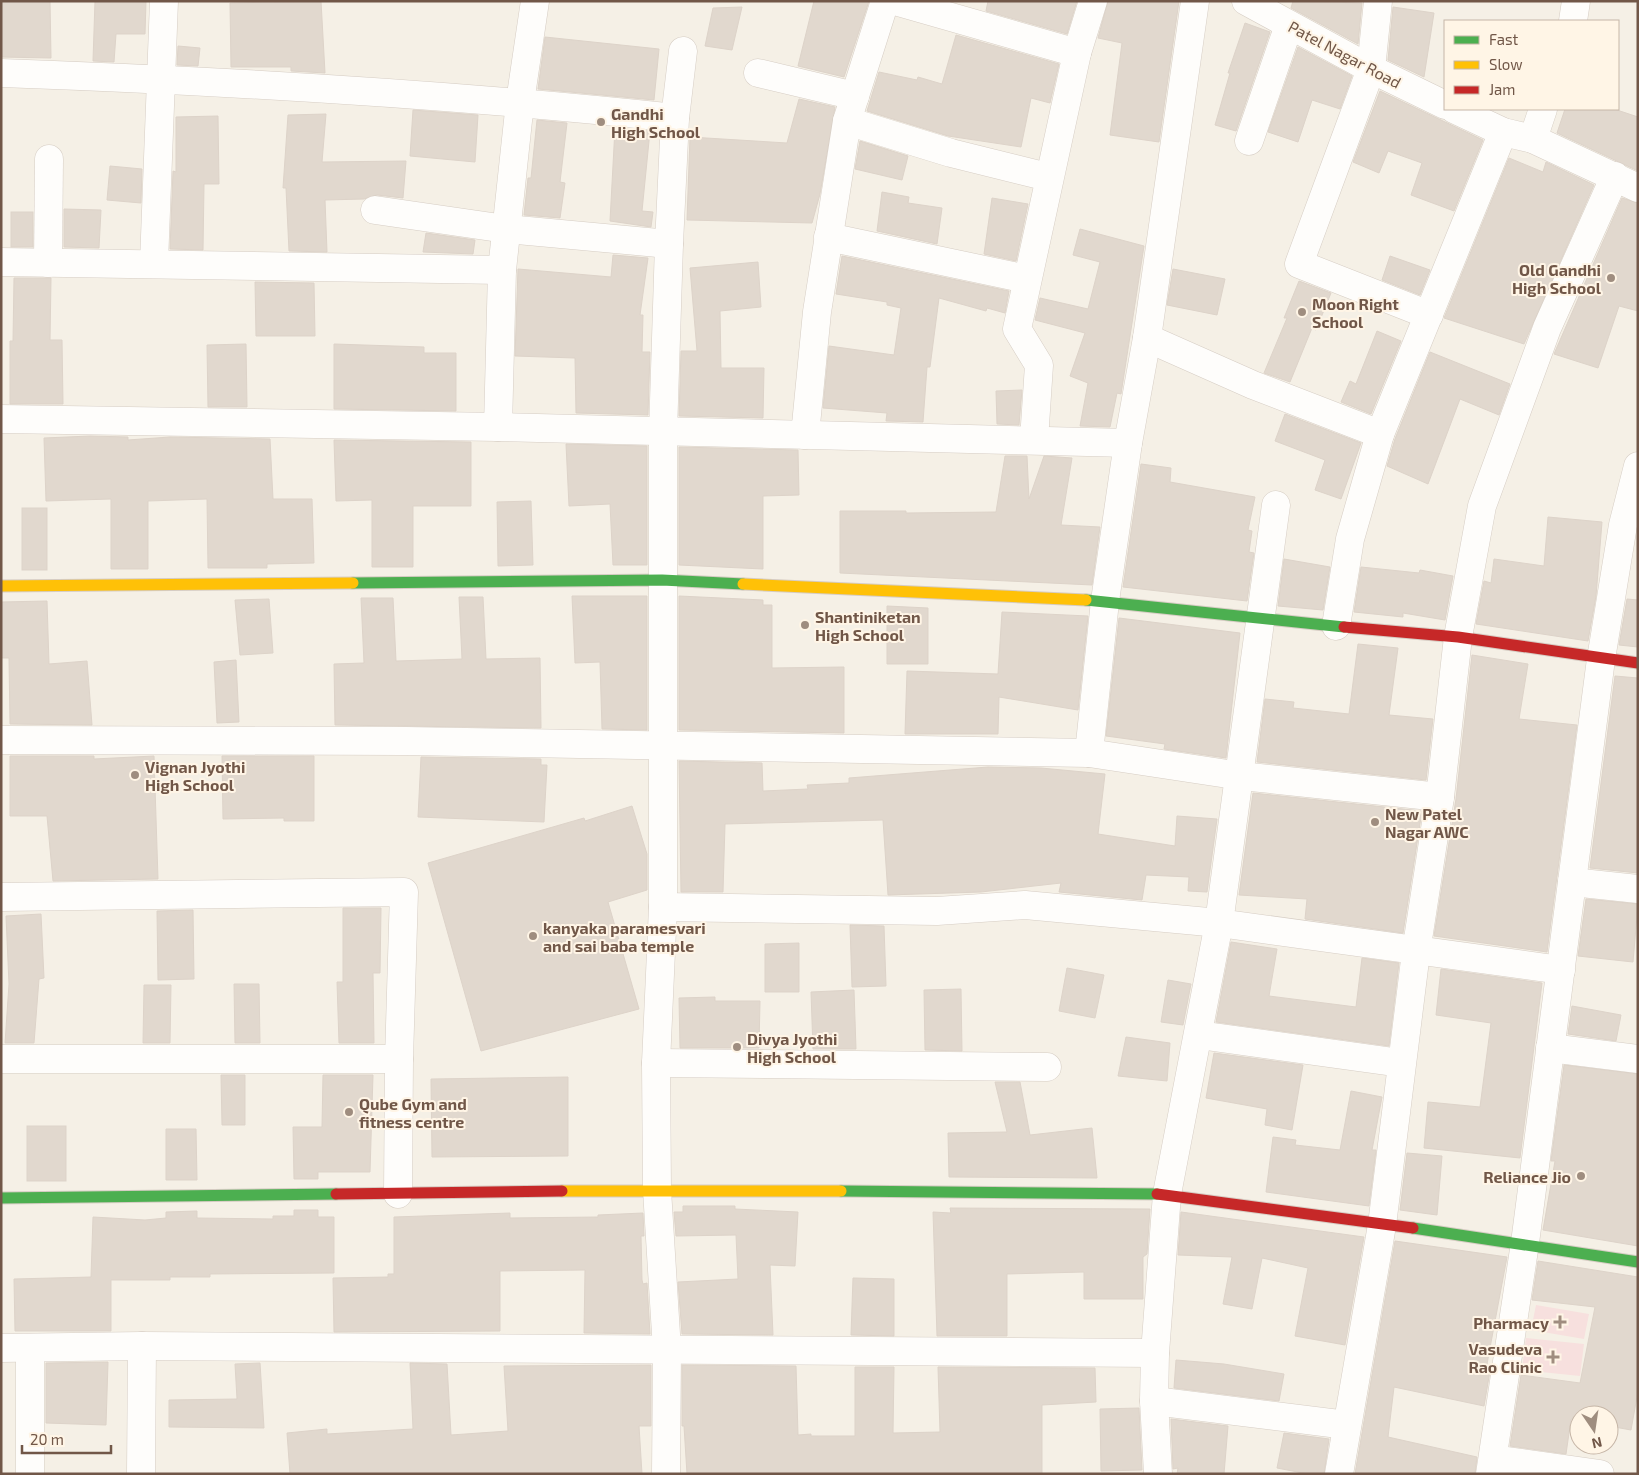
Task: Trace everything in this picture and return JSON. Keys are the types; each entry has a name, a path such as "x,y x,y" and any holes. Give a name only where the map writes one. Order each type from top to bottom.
{"street":[{"path":"154,263 164,1"},
{"path":"498,427 502,270 520,102 535,1"},
{"path":"805,435 828,237 851,109 885,1"},
{"path":"895,1 1076,53"},
{"path":"1034,440 1039,364 1017,329 1076,53 1093,1"},
{"path":"1090,753 1105,601 1128,443 1147,338 1195,1"},
{"name":"Patel Nagar Road","path":"1246,1 1371,69 1444,105"},
{"path":"1378,1 1371,69 1299,264 1429,315"},
{"path":"1573,20 1576,1"},
{"path":"1249,141 1289,24"},
{"path":"666,1474 667,1350 657,1190 656,1063 663,907 663,433 675,118 683,51"},
{"path":"758,72 851,109 952,153 1048,177"},
{"path":"1,73 162,78 520,102 675,118"},
{"path":"1339,1474 1382,1225 1416,952 1440,797 1458,637 1482,506 1546,328 1626,182 1533,139 1503,132 1456,110"},
{"path":"1533,139 1544,110"},
{"path":"1336,626 1350,539 1380,434 1503,132"},
{"path":"48,263 49,159"},
{"path":"375,210 506,229 669,244"},
{"path":"828,237 1027,278"},
{"path":"1,262 502,270"},
{"path":"1147,338 1252,385 1380,434"},
{"path":"1,419 498,427 663,433 1128,443"},
{"path":"1600,1474 1492,1466 1525,1243 1601,659 1623,525 1638,466"},
{"path":"1158,1474 1154,1401 1167,1194 1199,1035 1219,922 1276,505"},
{"path":"1,586 662,580 1105,601 1261,620 1458,637 1601,659 1638,662"},
{"path":"1,740 664,744 1090,753 1240,776 1440,797"},
{"path":"1572,882 1638,889"},
{"path":"1,897 404,892 399,1059 398,1194"},
{"path":"663,907 937,911 1025,905 1219,922 1416,952 1561,970"},
{"path":"1199,1035 1401,1063"},
{"path":"1550,1048 1638,1059"},
{"path":"1,1059 399,1059"},
{"path":"656,1063 1047,1068"},
{"path":"1,1198 657,1190 1167,1194 1382,1225 1525,1243 1638,1262"},
{"path":"1,1348 142,1346 1156,1353"},
{"path":"141,1474 142,1346"},
{"path":"30,1348 30,1474"},
{"path":"1154,1401 1347,1425"}],"shaded area":[{"name":"Pharmacy","path":"1536,1305 1589,1314 1584,1339 1531,1330"},
{"name":"Vasudeva Rao Clinic","path":"1526,1338 1584,1344 1580,1376 1522,1370"}],"building":[{"path":"1,1 50,1 51,58 1,57"},
{"path":"95,1 146,1 145,34 116,34 114,62 93,61"},
{"path":"321,1 325,73 291,71 291,67 231,67 230,3"},
{"path":"814,1 869,1 844,77 798,66"},
{"path":"988,1 1077,1 1067,34 986,11"},
{"path":"1108,1 1179,1 1159,142 1110,135 1122,43 1098,38"},
{"path":"1293,1 1362,3 1358,44 1291,8"},
{"path":"742,7 732,50 705,46 713,8"},
{"path":"1393,7 1434,13 1424,77 1388,60"},
{"path":"1245,23 1270,32 1236,131 1215,125 1230,73 1228,73"},
{"path":"956,35 1059,64 1050,103 1031,98 1021,147 948,136 867,111 879,72 917,80 918,77 942,84"},
{"path":"545,37 659,49 654,100 538,89"},
{"path":"178,46 200,48 198,66 177,65"},
{"path":"1298,47 1352,76 1340,109 1312,100 1298,142 1268,132"},
{"path":"1380,91 1483,140 1454,211 1411,195 1422,163 1388,151 1379,173 1353,162"},
{"path":"799,99 835,107 820,194 812,223 687,220 690,137 787,143"},
{"path":"413,110 478,115 475,162 410,156"},
{"path":"1565,110 1617,110 1638,117 1638,171 1557,133"},
{"path":"326,114 322,162 406,161 403,198 377,195 364,199 325,200 327,252 289,251 286,188 283,188 288,115"},
{"path":"218,116 219,184 204,184 203,250 170,249 173,171 176,172 176,117"},
{"path":"537,120 567,123 560,182 565,183 560,218 524,215 528,178 531,178"},
{"path":"615,128 650,131 642,211 653,212 651,227 610,221"},
{"path":"860,141 908,156 902,180 855,169"},
{"path":"1509,158 1543,172 1546,162 1594,185 1524,344 1444,318"},
{"path":"110,166 142,169 141,203 107,200"},
{"path":"882,192 909,197 908,203 942,208 937,244 877,231"},
{"path":"992,198 1028,204 1016,261 984,254"},
{"path":"1622,198 1638,203 1638,311 1619,306 1598,368 1554,354"},
{"path":"64,209 101,210 99,248 64,247"},
{"path":"11,212 33,212 33,247 11,247"},
{"path":"1080,229 1144,246 1121,394 1117,393 1110,427 1080,426 1088,383 1070,376 1085,333 1035,320 1040,298 1088,309 1100,262 1073,255"},
{"path":"426,233 475,240 473,254 423,252"},
{"path":"613,255 648,258 640,315 643,315 642,352 650,352 648,415 576,413 575,358 515,356 518,269 611,277"},
{"path":"842,256 1009,291 1005,313 987,308 986,311 939,298 930,367 927,367 923,422 886,421 887,413 823,408 829,346 894,355 901,308 887,305 887,302 836,294"},
{"path":"1390,256 1430,270 1420,295 1382,280"},
{"path":"758,262 761,307 720,311 721,368 764,368 763,418 679,416 681,351 697,351 690,268"},
{"path":"1173,269 1225,279 1217,315 1167,305"},
{"path":"14,278 51,278 50,340 62,340 63,404 10,404 10,341 13,341"},
{"path":"1299,281 1331,293 1316,330 1312,328 1290,382 1264,373 1287,318 1284,318"},
{"path":"255,282 314,283 315,336 256,336"},
{"path":"1377,331 1401,341 1371,414 1341,402 1350,381 1356,384"},
{"path":"246,344 247,407 208,407 207,345"},
{"path":"334,344 424,347 424,353 456,353 456,411 334,409"},
{"path":"1430,352 1510,384 1499,415 1460,399 1428,484 1387,466 1395,439"},
{"path":"1022,390 1019,425 997,424 996,391"},
{"path":"1285,414 1361,443 1341,499 1315,490 1325,460 1275,441"},
{"path":"128,437 128,440 170,437 270,439 273,499 312,499 314,563 267,564 267,568 208,568 207,499 148,501 148,569 111,569 111,499 46,501 44,438"},
{"path":"334,440 471,442 471,506 413,506 413,567 372,567 372,500 336,501"},
{"path":"566,444 647,446 647,565 613,565 610,504 569,506"},
{"path":"679,447 798,450 799,495 763,496 763,569 679,565"},
{"path":"1005,456 1027,456 1029,499 1044,456 1072,458 1061,525 1100,527 1092,585 840,573 840,511 906,511 906,513 996,512"},
{"path":"1141,464 1171,468 1170,482 1255,497 1248,530 1252,531 1249,552 1254,553 1247,601 1123,587"},
{"path":"531,501 533,565 498,566 497,502"},
{"path":"22,508 47,508 47,570 22,570"},
{"path":"1548,517 1602,522 1596,596 1588,641 1476,624 1484,581 1491,583 1494,559 1544,566"},
{"path":"1284,559 1330,567 1323,610 1278,606"},
{"path":"1361,567 1419,573 1420,570 1453,576 1445,620 1403,613 1403,617 1354,612"},
{"path":"572,596 647,596 647,730 602,729 600,662 575,663"},
{"path":"679,596 763,600 763,605 772,605 772,668 844,667 844,733 679,730"},
{"path":"459,597 483,597 486,659 540,658 541,728 335,725 334,664 364,663 361,598 393,598 396,661 462,659"},
{"path":"269,599 273,653 240,655 235,600"},
{"path":"1627,599 1638,600 1638,647 1619,645"},
{"path":"47,601 49,664 87,661 92,725 10,724 9,658 1,658 1,602"},
{"path":"887,606 928,608 928,664 887,664"},
{"path":"1002,612 1088,616 1078,710 999,697 998,734 905,734 907,671 998,674"},
{"path":"1119,618 1240,633 1226,758 1164,749 1165,744 1106,736"},
{"path":"1358,644 1398,648 1389,715 1433,719 1426,780 1257,762 1265,699 1294,702 1293,708 1349,714"},
{"path":"1472,655 1528,664 1519,719 1577,725 1547,952 1434,936 1456,799"},
{"path":"236,660 239,722 217,723 214,662"},
{"path":"1615,676 1638,678 1638,873 1590,868"},
{"path":"10,756 94,756 94,759 154,756 158,879 53,881 47,816 10,816"},
{"path":"222,756 314,756 314,821 284,821 284,818 223,819"},
{"path":"421,757 541,759 541,765 547,765 544,822 418,817"},
{"path":"679,761 762,763 763,791 808,789 807,785 849,783 849,778 988,767 1041,768 1105,774 1098,834 1175,846 1177,816 1217,819 1207,892 1188,891 1189,877 1146,875 1142,900 1059,892 1061,883 981,892 888,895 883,820 725,824 723,892 681,892"},
{"path":"1253,793 1422,811 1403,933 1305,919 1307,899 1239,895"},
{"name":"kanyaka paramesvari and sai baba temple","path":"632,806 647,854 647,890 608,902 639,1009 481,1051 428,863 584,818 585,821"},
{"path":"1586,899 1638,904 1633,962 1578,956"},
{"path":"343,908 381,908 380,973 373,973 374,1043 339,1043 337,982 343,982"},
{"path":"193,910 194,979 158,980 157,911"},
{"path":"41,914 44,978 39,979 34,1043 5,1043 9,984 6,916"},
{"path":"850,925 884,926 886,986 852,987"},
{"path":"1231,942 1277,949 1269,996 1356,1007 1362,958 1399,963 1389,1046 1216,1022"},
{"path":"799,943 799,992 765,992 765,944"},
{"path":"1067,968 1104,975 1095,1018 1059,1011"},
{"path":"1441,969 1542,983 1520,1158 1424,1148 1428,1102 1480,1107 1491,1023 1436,1015"},
{"path":"1168,980 1191,984 1183,1025 1161,1022"},
{"path":"234,984 259,984 260,1043 235,1043"},
{"path":"144,985 171,985 170,1043 143,1043"},
{"path":"961,989 962,1051 925,1050 924,990"},
{"path":"854,990 856,1049 813,1049 811,992"},
{"path":"715,997 715,1001 760,1001 759,1048 680,1048 679,998"},
{"path":"1572,1006 1621,1015 1616,1041 1568,1034"},
{"path":"1126,1037 1170,1043 1167,1081 1118,1076"},
{"path":"1214,1053 1303,1065 1292,1130 1265,1125 1267,1109 1206,1098"},
{"path":"1564,1065 1638,1074 1638,1246 1543,1230 1555,1161 1551,1161"},
{"path":"221,1075 245,1075 245,1125 222,1125"},
{"path":"323,1075 373,1075 370,1172 318,1172 318,1179 294,1179 293,1127 322,1127"},
{"path":"568,1077 568,1156 432,1157 431,1079"},
{"path":"995,1082 1020,1082 1030,1135 1092,1128 1097,1178 949,1177 948,1133 1007,1132"},
{"path":"1351,1091 1382,1097 1372,1150 1376,1150 1369,1206 1266,1192 1273,1137 1296,1140 1295,1145 1340,1150"},
{"path":"27,1126 66,1126 66,1181 27,1181"},
{"path":"166,1129 196,1129 197,1180 166,1180"},
{"path":"1407,1153 1442,1156 1437,1215 1400,1210"},
{"path":"683,1206 735,1206 735,1209 798,1212 795,1266 770,1265 773,1335 682,1334 678,1282 738,1279 736,1235 676,1236 674,1212 683,1212"},
{"path":"950,1208 1150,1209 1147,1254 1143,1257 1143,1299 1084,1299 1084,1272 1007,1274 1007,1336 937,1336 933,1212 951,1213"},
{"path":"294,1210 318,1210 318,1217 334,1217 334,1273 210,1274 210,1277 170,1277 170,1280 111,1280 111,1331 15,1331 14,1279 91,1277 93,1217 145,1220 166,1218 166,1212 197,1211 197,1218 273,1219 273,1216 294,1216"},
{"path":"1181,1212 1364,1237 1345,1345 1295,1336 1308,1268 1262,1258 1252,1309 1223,1304 1232,1257 1178,1255"},
{"path":"510,1213 510,1218 598,1217 598,1215 643,1213 644,1236 641,1236 642,1280 643,1284 647,1283 650,1334 584,1333 585,1270 500,1271 500,1331 334,1332 333,1278 388,1277 388,1274 394,1274 394,1217"},
{"path":"1395,1241 1507,1257 1487,1364 1490,1365 1490,1371 1484,1406 1394,1387 1388,1437 1477,1457 1475,1474 1355,1474"},
{"path":"1538,1261 1638,1277 1638,1391 1631,1430 1619,1428 1619,1405 1569,1405 1569,1433 1566,1454 1510,1446 1521,1375 1580,1383 1595,1307 1532,1300"},
{"path":"853,1278 894,1279 894,1336 851,1335"},
{"path":"1176,1360 1224,1364 1284,1374 1279,1401 1174,1388"},
{"path":"108,1362 106,1425 46,1423 46,1363"},
{"path":"260,1363 264,1428 169,1427 169,1400 237,1399 235,1364"},
{"path":"410,1363 447,1364 451,1435 508,1431 504,1366 651,1365 651,1426 639,1426 642,1474 290,1474 287,1433 327,1429 327,1434 413,1429"},
{"path":"682,1365 796,1366 798,1435 855,1436 855,1367 894,1367 893,1433 940,1432 938,1367 1095,1368 1096,1402 1042,1405 1042,1474 687,1474 684,1426 682,1426"},
{"path":"1139,1408 1142,1470 1101,1471 1100,1409"},
{"path":"1171,1419 1228,1426 1224,1474 1177,1474 1178,1468 1173,1469"},
{"path":"1284,1433 1329,1439 1324,1474 1308,1474 1277,1468"}],"traffic: fast":[{"path":"353,583 662,580 743,584"},
{"path":"1086,600 1344,627"},
{"path":"841,1191 1157,1194"},
{"path":"1,1198 336,1194"},
{"path":"1413,1228 1638,1262"}],"traffic: slow":[{"path":"1,586 353,583"},
{"path":"743,584 1086,600"},
{"path":"562,1191 841,1191"}],"traffic: jam":[{"path":"1344,627 1458,637 1638,663"},
{"path":"336,1194 562,1191"},
{"path":"1157,1194 1413,1228"}],"place":[{"name":"Gandhi High School","path":"601,122"},
{"name":"Old Gandhi High School","path":"1611,278"},
{"name":"Moon Right School","path":"1302,312"},
{"name":"Shantiniketan High School","path":"805,625"},
{"name":"Vignan Jyothi High School","path":"135,775"},
{"name":"New Patel Nagar AWC","path":"1375,822"},
{"name":"kanyaka paramesvari and sai baba temple","path":"533,936"},
{"name":"Divya Jyothi High School","path":"737,1047"},
{"name":"Qube Gym and fitness centre","path":"349,1112"},
{"name":"Reliance Jio","path":"1581,1176"},
{"name":"Pharmacy","path":"1560,1322"},
{"name":"Vasudeva Rao Clinic","path":"1553,1357"}]}
